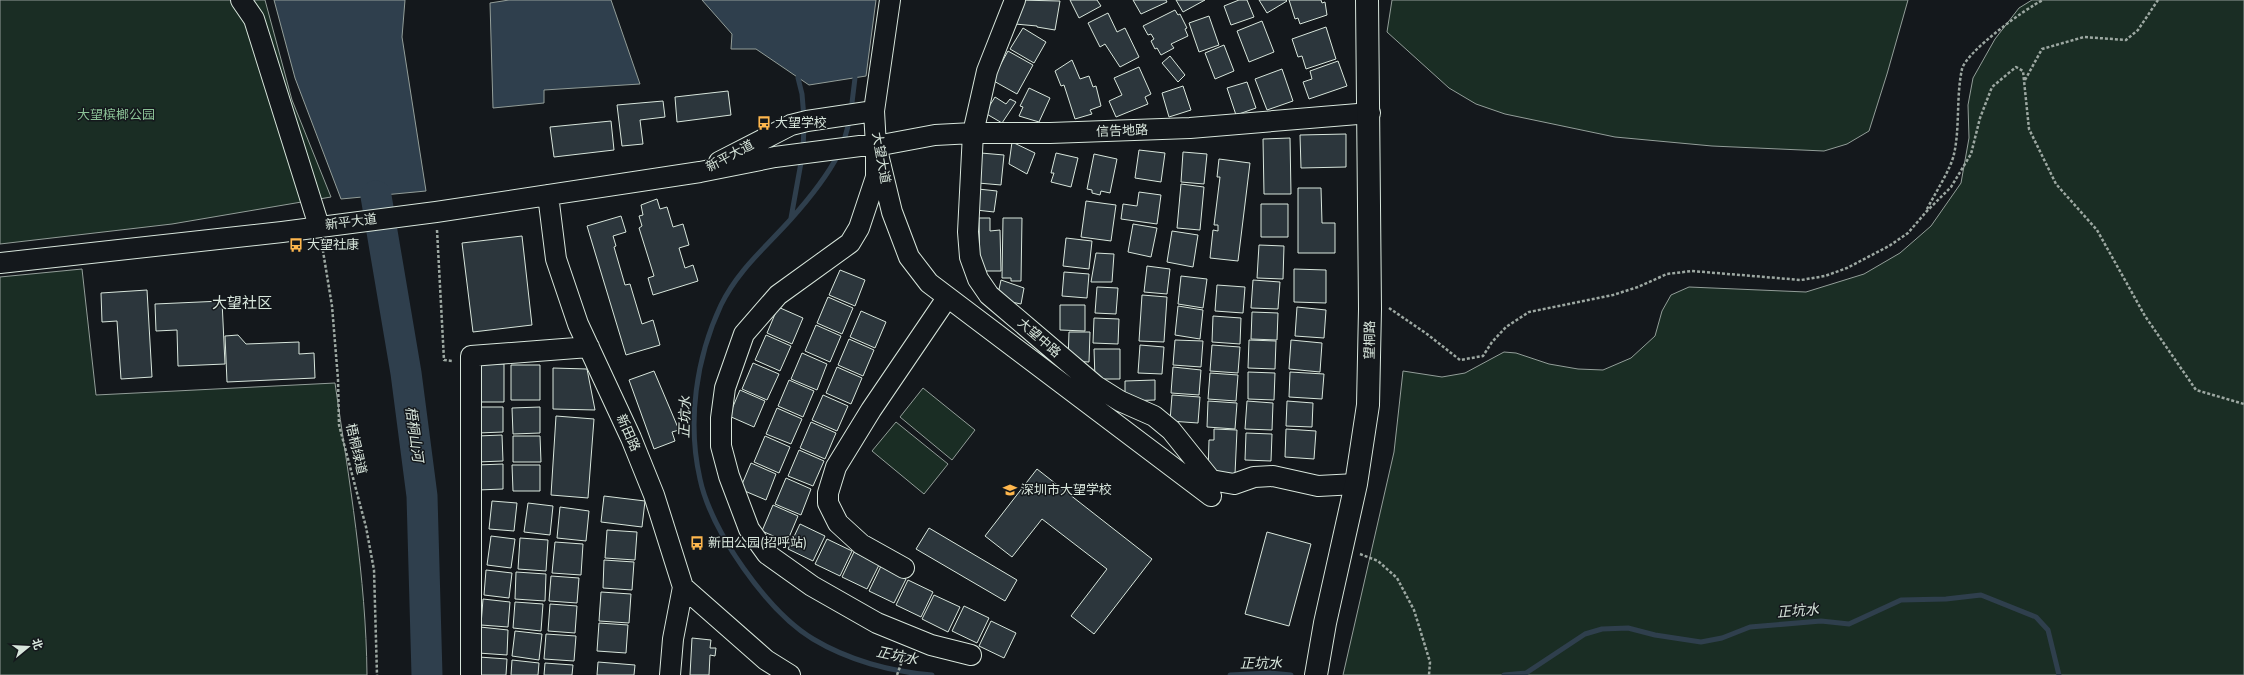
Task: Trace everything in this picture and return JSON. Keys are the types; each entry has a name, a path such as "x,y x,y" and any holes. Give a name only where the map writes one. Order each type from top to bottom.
{"main road":[{"name":"望桐路","path":"1318,668 1356,484 1368,405 1370,309 1370,113 1367,0"}],"street":[{"path":"241,0 254,19 319,226"},
{"name":"大望大道","path":"890,0 867,113 868,146 909,257 929,284 1211,496"},
{"name":"大望中路","path":"1015,0 987,71 974,133 968,232 970,257 975,272 989,295 1096,386 1120,401 1154,416 1171,430 1211,480 1234,484 1254,476 1273,476 1318,486 1356,484"},
{"name":"新平大道","path":"700,172 779,130 807,121 867,113"},
{"name":"信告地路","path":"868,146 935,135 1190,128 1370,113"},
{"path":"868,146 876,177 859,228 850,243 778,295 744,334 725,388 721,446 729,476 749,529 767,554 812,586 877,623 931,646 971,655"},
{"name":"新平大道","path":"0,263 436,212 700,172 776,158 868,146"},
{"name":"新田路","path":"548,195 556,259 578,324 631,438 654,495 683,587 674,638 670,675"},
{"path":"904,568 861,544 838,523 832,516 828,503 828,493 836,467 871,410 947,298"},
{"path":"471,675 471,356 589,347"},
{"path":"683,587 766,660 790,675"}],"path":[{"path":"1926,212 1954,155 1958,99 1963,67 1986,41 2028,7 2043,0"},
{"path":"2025,81 2042,49 2084,37 2126,40 2138,30 2158,0"},
{"path":"1370,309 1391,308 1460,360 1472,359 1483,356 1492,342 1506,327 1529,312 1613,295 1638,287 1667,274 1692,271 1801,280 1825,276 1847,268 1888,246 1908,233 1951,187 1971,154 1980,118 1992,87 2016,66 2024,72 2029,129 2056,184 2097,230 2149,322 2196,390 2244,404"},
{"path":"436,212 444,360"},
{"name":"梧桐绿道","path":"319,226 332,306 338,379 339,425 366,527 374,570 378,675"},
{"path":"1342,547 1378,561 1397,578 1414,610 1430,662 1429,674"}],"green space":[{"name":"大望槟榔公园","path":"0,0 265,0 292,100 331,197 172,224 0,244"},
{"path":"1392,0 1908,0 1869,131 1847,144 1824,151 1712,146 1615,137 1505,114 1476,104 1449,88 1387,32"},
{"path":"2032,0 2244,0 2244,675 1343,675 1394,452 1403,371 1442,377 1465,373 1504,352 1516,353 1549,364 1578,369 1603,370 1631,358 1655,336 1662,311 1671,295 1689,287 1806,292 1864,274 1900,253 1931,226 1961,183 1969,138 1968,105 1973,78 1995,39 2019,8"},
{"path":"82,269 96,395 335,383 360,565 364,602 367,675 0,675 0,277"},
{"path":"923,388 975,430 952,460 900,417"},
{"path":"896,422 948,464 924,494 872,451"}],"water":[{"path":"274,0 405,0 402,37 426,191 341,199 295,78"},
{"path":"509,0 611,0 640,84 544,90 544,103 493,108 490,3"},
{"path":"702,0 876,0 866,76 809,85 756,49 731,49 732,34"}],"building":[{"path":"1018,0 1060,1 1055,30 1037,26 1015,24"},
{"path":"1070,0 1097,0 1101,6 1079,18"},
{"path":"1133,0 1166,0 1167,2 1141,14"},
{"path":"1176,0 1205,0 1183,12"},
{"path":"1239,0 1247,0 1254,17 1231,25 1224,6"},
{"path":"1259,0 1286,0 1287,1 1267,13"},
{"path":"1289,0 1321,0 1322,3 1325,2 1327,15 1300,24 1298,18 1295,19"},
{"path":"1175,10 1178,15 1180,14 1187,28 1185,29 1188,36 1171,44 1174,48 1161,55 1157,48 1155,49 1151,41 1154,39 1151,34 1148,35 1143,26"},
{"path":"1108,13 1117,32 1125,28 1139,57 1120,67 1105,44 1100,47 1088,23"},
{"path":"1209,16 1219,45 1199,52 1189,23"},
{"path":"1262,21 1274,52 1249,62 1237,31"},
{"path":"1326,27 1336,59 1306,69 1302,56 1298,57 1292,39"},
{"path":"1023,28 1046,42 1034,63 1010,49"},
{"path":"1224,45 1234,71 1215,79 1205,53"},
{"path":"1008,51 1033,65 1017,94 992,80"},
{"path":"1170,56 1185,75 1178,82 1162,63"},
{"path":"1072,60 1080,79 1089,76 1093,87 1096,86 1101,106 1090,110 1092,114 1075,119 1064,85 1061,86 1055,71"},
{"path":"1338,61 1347,86 1309,99 1303,82 1312,79 1310,71"},
{"path":"1139,67 1151,94 1145,97 1148,104 1116,117 1109,101 1122,95 1114,78"},
{"path":"1282,69 1293,101 1267,110 1255,79"},
{"path":"1247,82 1256,108 1236,115 1227,88"},
{"path":"1183,86 1191,110 1169,117 1162,93"},
{"path":"1029,88 1050,98 1039,122 1019,116 1023,107 1020,106"},
{"path":"728,91 731,115 677,122 675,97"},
{"path":"995,97 1006,104 1010,99 1016,102 1002,123 985,113"},
{"path":"663,101 665,117 640,120 643,144 622,146 617,105"},
{"path":"611,121 614,150 554,157 550,127"},
{"path":"1346,134 1346,167 1301,168 1300,135"},
{"path":"1290,138 1291,194 1264,194 1263,139"},
{"path":"1012,142 1035,153 1027,174 1009,164"},
{"path":"1139,150 1165,153 1161,182 1135,178"},
{"path":"1183,152 1207,154 1204,184 1181,182"},
{"path":"981,153 1004,155 1001,185 978,183"},
{"path":"1056,153 1078,158 1071,187 1051,182 1054,173 1051,173"},
{"path":"1094,154 1117,159 1110,193 1101,191 1100,195 1092,193 1092,190 1087,189"},
{"path":"1219,159 1250,163 1238,261 1210,258 1213,230 1218,231 1218,225 1214,225 1220,177 1217,177"},
{"path":"1181,184 1204,187 1200,230 1177,228"},
{"path":"1298,188 1321,188 1322,223 1335,223 1335,253 1298,253"},
{"path":"978,189 997,191 994,212 976,210"},
{"path":"1139,192 1161,195 1157,224 1121,219 1123,204 1137,206"},
{"path":"657,199 660,209 667,207 673,227 683,224 689,245 679,248 685,268 693,265 698,281 653,295 648,278 654,276 639,228 642,226 639,216 643,215 641,205"},
{"path":"1086,201 1116,205 1111,241 1081,237"},
{"path":"1261,204 1288,204 1288,237 1261,237"},
{"path":"621,216 626,232 613,236 616,246 614,247 625,285 630,284 642,324 653,320 660,345 626,355 587,226"},
{"path":"979,218 990,218 990,231 1000,230 1001,271 980,271"},
{"path":"1003,218 1022,218 1021,281 1011,281 1011,278 1002,278"},
{"path":"1133,224 1157,228 1151,257 1128,252"},
{"path":"1172,231 1198,235 1193,267 1167,262"},
{"path":"522,236 532,325 473,332 462,243"},
{"path":"1066,238 1092,241 1089,269 1063,266"},
{"path":"1259,245 1284,246 1283,279 1257,278"},
{"path":"1096,253 1114,254 1112,282 1091,282"},
{"path":"1147,266 1170,269 1167,294 1144,292"},
{"path":"1294,269 1326,270 1326,303 1294,302"},
{"path":"840,270 865,280 855,306 829,295"},
{"path":"1064,272 1089,274 1087,298 1062,296"},
{"path":"1181,276 1207,279 1203,308 1178,304"},
{"path":"1001,280 1024,288 1021,304 997,299"},
{"path":"1253,280 1280,282 1278,309 1251,308"},
{"path":"1217,285 1245,287 1243,313 1215,311"},
{"path":"1097,287 1118,288 1116,314 1095,313"},
{"path":"147,290 152,377 121,379 117,321 102,322 101,293"},
{"path":"1142,295 1167,297 1164,342 1139,341"},
{"path":"828,297 853,308 842,334 817,323"},
{"path":"222,301 225,364 178,366 177,330 156,331 155,304"},
{"path":"1060,305 1085,305 1085,331 1060,330"},
{"path":"1178,306 1203,310 1200,339 1175,335"},
{"path":"778,307 803,318 792,344 767,333"},
{"path":"1297,307 1326,310 1324,338 1295,336"},
{"path":"861,311 886,322 875,348 850,337"},
{"path":"1252,312 1278,313 1277,340 1251,339"},
{"path":"1213,316 1241,318 1240,344 1212,342"},
{"path":"1094,318 1119,319 1118,344 1093,343"},
{"path":"816,325 841,336 830,362 805,351"},
{"path":"1069,332 1090,332 1089,362 1068,361"},
{"path":"238,335 246,344 299,342 299,354 314,353 315,378 227,382 225,336"},
{"path":"766,335 791,346 780,371 755,360"},
{"path":"849,339 874,350 863,376 838,365"},
{"path":"1175,340 1203,341 1201,367 1173,365"},
{"path":"1249,340 1276,341 1275,369 1248,368"},
{"path":"1291,340 1322,343 1320,372 1289,369"},
{"path":"1140,345 1164,347 1162,374 1138,373"},
{"path":"1212,345 1240,347 1238,373 1210,371"},
{"path":"1094,349 1120,349 1120,379 1095,379"},
{"path":"802,353 827,364 817,390 791,379"},
{"path":"753,363 779,374 767,400 742,389"},
{"path":"477,364 504,364 504,402 477,402"},
{"path":"511,365 540,365 540,400 511,400"},
{"path":"837,367 862,378 851,404 826,393"},
{"path":"1173,367 1201,370 1199,395 1171,393"},
{"path":"553,368 587,369 595,410 553,409"},
{"path":"654,371 679,430 672,432 675,441 654,449 629,380"},
{"path":"1248,372 1275,373 1274,400 1248,399"},
{"path":"1290,372 1324,374 1322,399 1289,397"},
{"path":"1210,373 1238,375 1236,401 1208,399"},
{"path":"789,380 814,391 803,417 778,406"},
{"path":"1155,380 1155,400 1125,401 1125,381"},
{"path":"740,390 765,401 754,427 729,416"},
{"path":"823,395 848,406 837,431 812,420"},
{"path":"1172,395 1200,397 1198,423 1170,421"},
{"path":"1208,401 1237,403 1235,429 1207,427"},
{"path":"1247,401 1273,403 1272,430 1245,429"},
{"path":"1287,401 1313,403 1312,427 1286,426"},
{"path":"477,407 503,407 503,432 478,433"},
{"path":"540,407 540,433 513,434 512,408"},
{"path":"777,408 802,419 791,444 766,434"},
{"path":"556,416 594,419 588,498 551,495"},
{"path":"811,422 836,433 825,459 800,448"},
{"path":"1214,429 1237,430 1235,474 1208,473 1209,440 1214,440"},
{"path":"1286,429 1316,431 1314,459 1285,457"},
{"path":"1246,433 1272,434 1271,461 1245,460"},
{"path":"502,435 503,461 477,462 477,436"},
{"path":"513,436 540,436 541,462 513,462"},
{"path":"765,436 790,447 779,473 754,462"},
{"path":"799,450 824,461 813,486 788,476"},
{"path":"751,463 776,474 766,500 740,489"},
{"path":"503,464 503,489 478,490 477,465"},
{"path":"512,465 540,465 540,491 513,491"},
{"path":"1037,469 1152,559 1094,634 1071,616 1107,569 1042,519 1012,557 985,536"},
{"path":"786,478 811,489 801,515 775,504"},
{"path":"604,496 645,501 642,527 601,522"},
{"path":"492,501 517,503 514,531 489,529"},
{"path":"528,503 553,506 550,535 524,532"},
{"path":"773,505 798,516 787,542 762,531"},
{"path":"560,507 589,511 586,541 557,538"},
{"path":"800,524 825,536 813,561 788,549"},
{"path":"929,528 1017,580 1005,601 916,549"},
{"path":"607,530 637,532 635,560 605,558"},
{"path":"1267,532 1311,544 1289,626 1245,614"},
{"path":"491,536 515,539 511,568 487,565"},
{"path":"520,538 548,540 546,571 518,569"},
{"path":"827,539 852,551 840,576 815,564"},
{"path":"555,542 583,544 581,575 552,573"},
{"path":"854,552 879,565 867,589 842,577"},
{"path":"604,560 634,562 632,590 603,588"},
{"path":"881,566 906,579 894,603 869,591"},
{"path":"486,570 512,573 509,598 484,595"},
{"path":"516,572 546,574 545,601 515,599"},
{"path":"551,576 579,578 577,603 549,601"},
{"path":"908,580 933,592 921,617 896,605"},
{"path":"601,592 631,594 629,623 599,621"},
{"path":"934,595 960,607 948,632 922,619"},
{"path":"483,599 510,602 508,627 481,625"},
{"path":"515,602 543,604 541,631 513,628"},
{"path":"550,604 577,606 575,633 548,631"},
{"path":"964,606 989,618 977,643 952,631"},
{"path":"991,621 1016,633 1004,658 979,646"},
{"path":"599,623 628,625 626,653 597,651"},
{"path":"480,627 508,630 507,655 478,653"},
{"path":"515,631 542,634 539,660 512,656"},
{"path":"546,634 576,636 574,661 544,659"},
{"path":"692,638 711,640 710,648 716,648 715,656 710,655 709,675 690,675"},
{"path":"479,657 507,659 506,675 478,675"},
{"path":"512,660 539,663 538,675 511,675"},
{"path":"598,662 635,665 634,675 597,675"},
{"path":"545,663 573,665 572,675 544,675"}],"waterway":[{"path":"798,78 802,94 804,118"},
{"name":"正坑水","path":"851,111 855,78"},
{"name":"正坑水","path":"843,144 850,119"},
{"path":"803,149 804,126"},
{"name":"正坑水","path":"838,155 828,172 810,196 735,281 721,305 712,325 705,347 696,390 694,413 696,457 706,500 728,545 743,568 777,610 813,639 855,659 886,668 932,675"},
{"path":"791,218 802,157"},
{"name":"梧桐山河","path":"376,196 406,373 422,496 427,675"},
{"name":"正坑水","path":"1504,675 1526,673 1585,634 1602,629 1628,628 1655,635 1701,642 1722,638 1750,627 1821,621 1849,624 1901,600 1946,599 1981,595 2036,617 2048,630 2059,675"},
{"name":"正坑水","path":"1230,675 1270,673 1291,675"}],"place":[{"name":"大望学校","path":"764,123"},
{"name":"大望社康","path":"296,245"},
{"name":"深圳市大望学校","path":"1010,490"},
{"name":"新田公园(招呼站)","path":"697,543"}],"district":[{"name":"大望社区","path":"242,303"}]}
